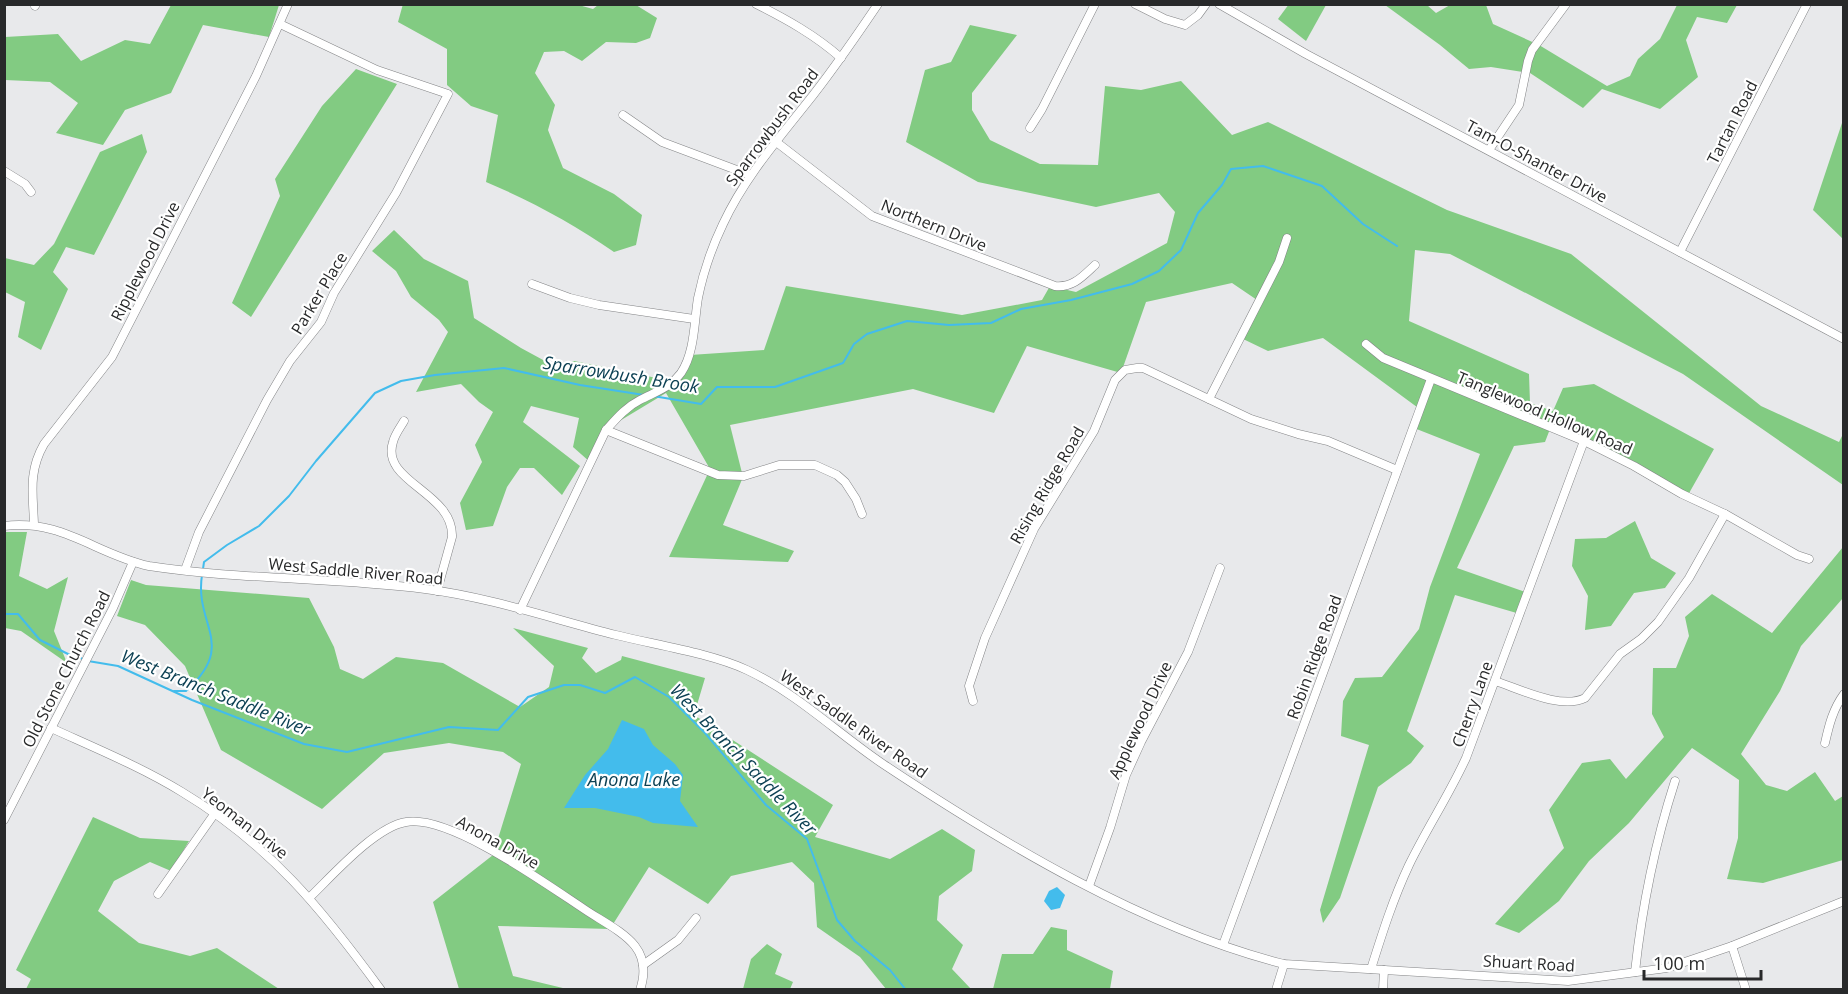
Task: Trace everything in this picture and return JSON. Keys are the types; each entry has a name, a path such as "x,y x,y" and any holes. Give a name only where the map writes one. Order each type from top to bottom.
{"street":[{"name":"Ripplewood Drive","path":"34,524 32,483 36,457 112,357 256,76 288,4"},
{"path":"756,4 803,29 841,58"},
{"name":"Sparrowbush Road","path":"520,610 606,430 626,410 676,379 686,364 699,295 713,248 734,202 750,175 841,58 878,4"},
{"path":"1030,128 1042,109 1095,4"},
{"path":"1135,4 1165,19 1185,25 1198,15 1206,4"},
{"name":"Tam-O-Shanter Drive","path":"1219,4 1306,54 1844,339"},
{"path":"1489,150 1519,105 1528,61 1535,45 1566,4"},
{"name":"Tartan Road","path":"1680,252 1807,4"},
{"name":"Parker Place","path":"185,570 199,532 267,400 290,361 321,322 339,284 396,193 448,94 376,70 280,24"},
{"path":"623,115 644,131 679,149 750,175"},
{"name":"Northern Drive","path":"775,141 872,216 906,230 1055,286 1068,286 1074,283 1095,265"},
{"path":"4,171 25,184 31,192"},
{"path":"1287,238 1279,262 1209,399 1251,419 1347,448 1397,470"},
{"path":"532,284 570,298 599,305 694,319"},
{"name":"Tanglewood Hollow Road","path":"1366,344 1383,358 1584,441 1682,494 1725,514 1797,555 1809,559"},
{"name":"Rising Ridge Road","path":"973,701 969,686 985,639 1034,529 1094,431 1115,380 1125,370 1143,369 1209,399"},
{"name":"Robin Ridge Road","path":"1222,945 1431,379"},
{"path":"404,421 392,444 394,460 403,475 442,507 450,520 452,529 452,537 437,591"},
{"path":"606,430 718,475 744,476 779,465 815,465 837,475 845,482 862,514"},
{"name":"Cherry Lane","path":"1371,969 1391,906 1410,865 1458,776 1584,441"},
{"path":"1495,681 1562,702 1577,702 1585,698 1620,654 1641,639 1658,622 1689,578 1725,514"},
{"name":"West Saddle River Road","path":"4,526 34,524 55,529 133,562 185,570 437,591 716,660 754,674 802,702 885,765 1023,851 1089,886 1164,921 1222,945 1284,963 1452,972"},
{"name":"Old Stone Church Road","path":"4,819 91,651 133,562"},
{"name":"Applewood Drive","path":"1089,886 1126,775 1188,652 1220,568"},
{"path":"1825,743 1837,703 1844,694"},
{"name":"Yeoman Drive","path":"51,728 158,778 215,813 263,850 310,897 381,990"},
{"path":"1635,972 1654,856 1675,781"},
{"path":"158,894 215,813"},
{"name":"Anona Drive","path":"310,897 384,830 404,822 423,822 475,842 558,892 630,941 643,965"},
{"name":"Shuart Road","path":"1452,972 1568,981 1667,968 1732,946 1844,901"},
{"path":"640,990 644,974 643,965 678,940 696,918"},
{"path":"1732,946 1746,990"},
{"path":"1276,990 1284,963"},
{"path":"1383,990 1384,970"}],"green space":[{"path":"403,4 575,4 593,9 598,5 636,5 657,18 650,38 636,43 606,42 582,61 564,51 544,52 535,73 555,105 548,130 563,168 614,194 642,215 636,245 614,252 552,214 486,182 498,115 471,106 447,85 447,49 398,22"},
{"path":"1289,4 1326,5 1306,41 1278,19"},
{"path":"171,5 279,5 269,37 203,25 171,93 125,110 103,145 56,133 78,103 50,82 5,80 5,37 58,34 81,61 125,40 150,44"},
{"path":"1385,5 1427,5 1436,13 1450,5 1486,5 1493,24 1539,45 1607,86 1630,76 1638,59 1660,39 1677,5 1737,5 1727,23 1697,17 1686,40 1698,77 1660,109 1602,89 1583,108 1530,73 1491,67 1469,69"},
{"path":"970,25 1017,35 972,93 972,110 990,140 1040,164 1098,165 1105,86 1141,90 1181,81 1232,135 1268,122 1447,210 1571,254 1761,406 1839,442 1843,434 1843,485 1683,374 1450,254 1415,250 1409,321 1529,374 1530,403 1553,411 1563,388 1594,384 1714,449 1688,495 1550,429 1545,442 1514,446 1457,568 1528,593 1520,614 1455,595 1407,731 1424,746 1411,763 1378,787 1340,898 1323,923 1320,910 1369,745 1341,736 1343,701 1355,678 1382,677 1419,629 1430,587 1480,454 1414,428 1421,410 1323,338 1268,351 1241,338 1260,302 1232,283 1146,302 1121,373 1027,346 994,413 913,389 730,425 743,477 723,525 794,551 788,562 669,557 710,469 666,393 603,431 590,462 573,447 579,418 531,406 523,422 580,466 562,495 534,468 520,468 507,487 493,526 466,530 460,503 482,462 475,445 493,412 461,384 416,392 448,332 439,320 411,297 396,271 372,251 394,230 424,259 468,281 474,318 556,367 574,361 676,382 690,355 764,350 786,286 962,315 1042,300 1050,286 1076,292 1167,243 1175,212 1159,193 1096,207 978,182 906,142 925,70 951,62"},
{"path":"356,69 397,84 251,317 232,303 280,196 275,179 322,106"},
{"path":"1843,120 1843,239 1813,210"},
{"path":"142,134 147,152 94,255 66,247 53,272 68,289 41,350 18,337 25,302 5,292 5,258 34,265 54,244 100,152"},
{"path":"1635,521 1651,558 1676,573 1665,588 1634,593 1611,626 1585,630 1588,596 1572,566 1575,539 1606,538"},
{"path":"5,532 27,532 19,576 47,589 68,577 54,631 67,663 21,631 5,628"},
{"path":"1843,547 1843,598 1801,646 1780,691 1741,754 1766,785 1787,791 1815,772 1835,801 1843,796 1843,860 1763,883 1727,879 1738,838 1739,780 1692,748 1629,823 1589,861 1559,901 1519,933 1495,924 1564,848 1549,810 1582,763 1610,759 1626,779 1664,737 1652,714 1653,668 1676,668 1689,636 1685,617 1712,594 1772,633"},
{"path":"131,580 146,585 309,598 334,647 340,669 363,679 396,657 443,663 520,707 549,687 554,666 513,628 588,648 582,658 596,673 621,660 622,656 705,678 694,715 833,805 815,837 890,859 942,829 975,850 972,871 939,896 937,920 963,945 952,969 971,989 886,989 860,957 817,927 814,883 792,862 731,876 708,904 649,867 610,929 498,926 513,976 567,989 459,989 433,902 493,855 521,764 503,752 449,743 384,753 322,809 221,750 185,666 145,625 117,616"},
{"path":"93,817 140,838 189,841 171,871 150,862 114,881 98,911 139,943 190,956 217,948 279,989 26,989 31,979 16,970"},
{"path":"1051,927 1067,930 1067,950 1113,971 1110,989 993,989 1002,954 1033,954"},
{"path":"767,944 782,954 775,974 793,982 790,989 743,989 751,959"}],"water":[{"name":"Anona Lake","path":"622,720 644,729 653,745 675,764 683,775 680,801 698,827 653,823 639,817 595,808 564,808 585,775 608,749"},
{"path":"1057,887 1065,895 1060,908 1051,910 1044,901 1049,891"}],"waterway":[{"name":"Sparrowbush Brook","path":"653,396 701,404 717,387 775,387 843,363 854,344 867,334 907,321 949,325 991,323 1021,309 1071,300 1132,284 1159,271 1181,250 1198,213 1222,185 1231,169 1263,166 1322,186 1363,224 1397,246"},
{"name":"Sparrowbush Brook","path":"203,569 204,562 259,526 289,496 375,393 401,381 504,368 580,385 644,395"},
{"name":"Sparrowbush Brook","path":"174,691 186,691 201,675 209,660 212,647 203,608 202,575"},
{"name":"West Branch Saddle River","path":"4,614 18,614 40,640 83,659"},
{"name":"West Branch Saddle River","path":"88,661 118,666 192,700 304,744 347,752 449,727 498,730 528,697 564,685 580,685 605,693 635,677 669,697 705,733 766,805 807,839 837,920 855,941 890,970 906,990"}]}
